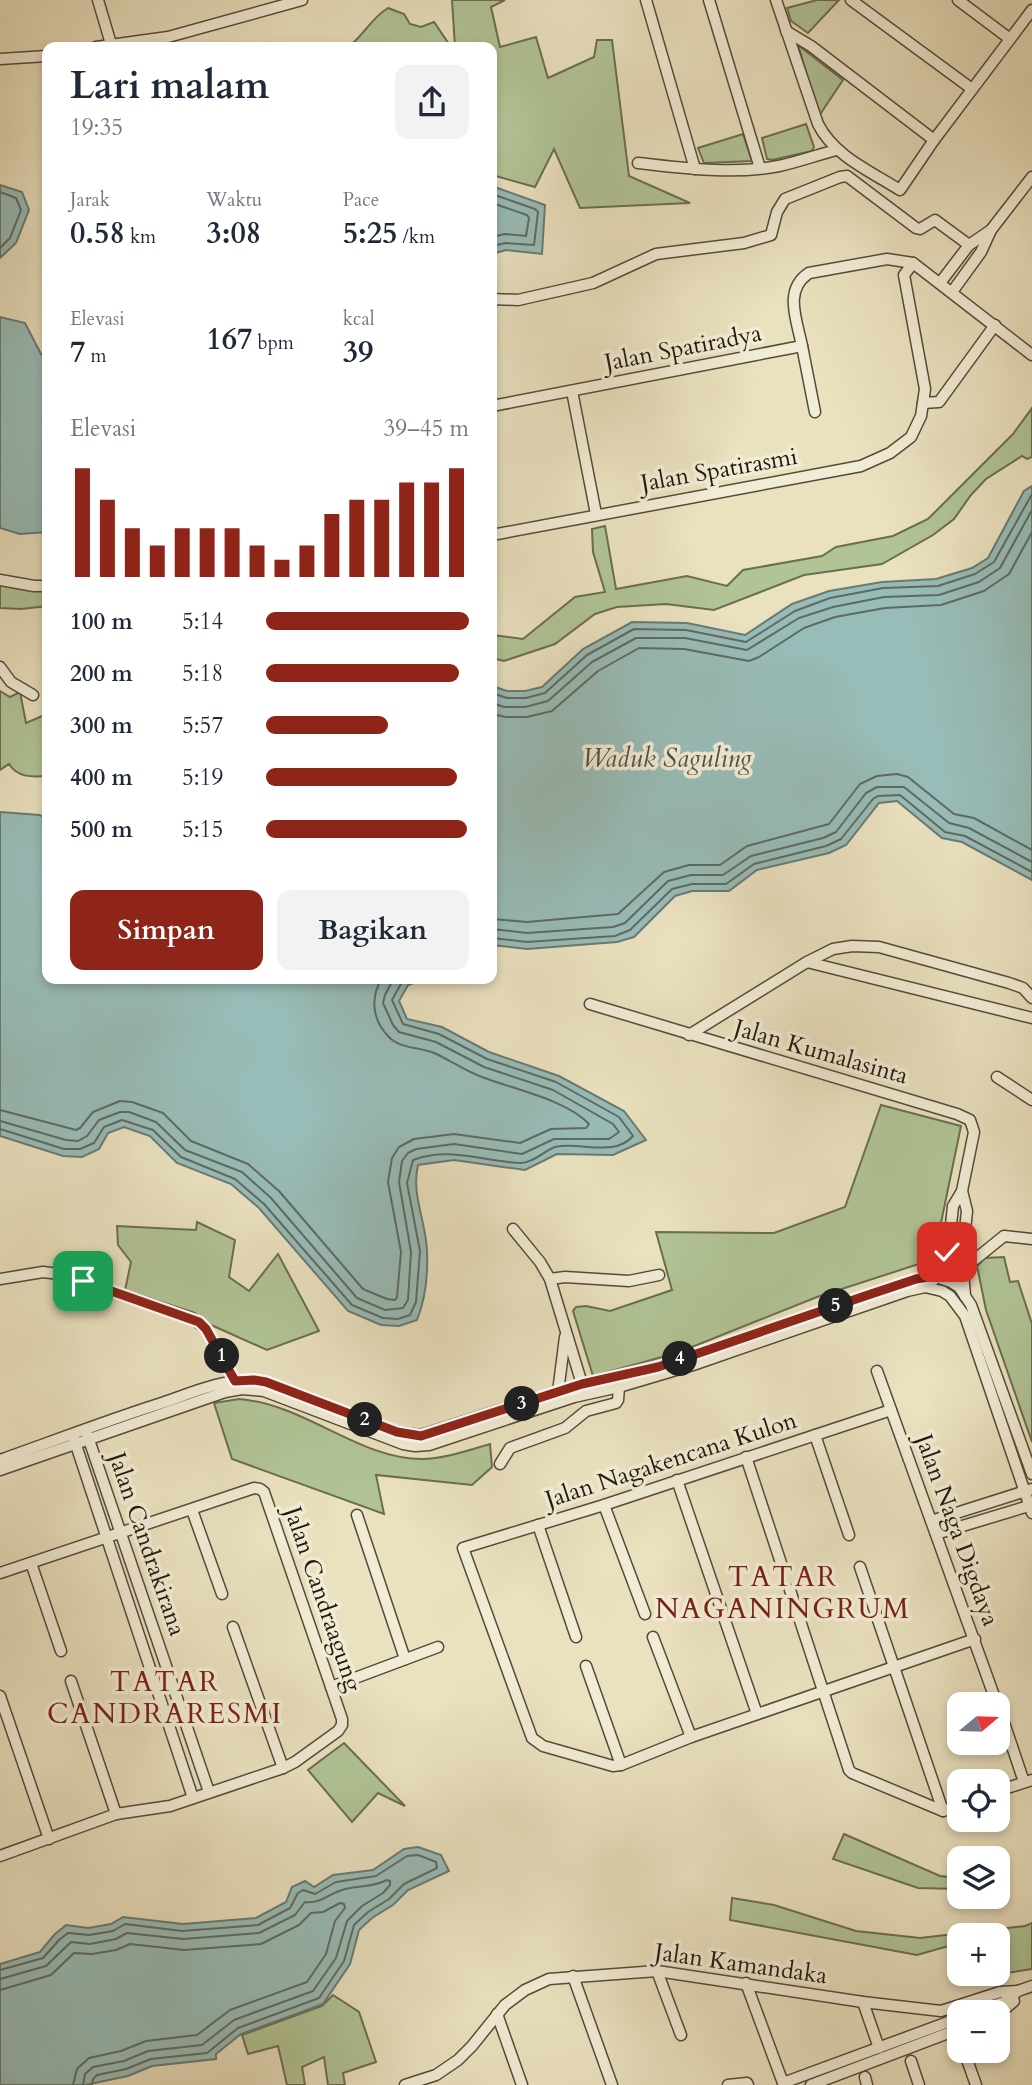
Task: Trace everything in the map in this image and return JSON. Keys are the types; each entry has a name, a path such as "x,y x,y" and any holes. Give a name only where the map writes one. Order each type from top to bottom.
{"street":[{"path":"98,0 110,42"},
{"path":"127,42 168,37 302,0"},
{"path":"646,0 695,169"},
{"path":"709,0 760,168"},
{"path":"776,0 825,139 836,150 900,190 934,140 1032,10"},
{"path":"852,0 972,89"},
{"path":"958,0 1010,39"},
{"path":"786,31 811,46 934,140"},
{"path":"0,59 42,56"},
{"path":"638,163 695,169 760,168 779,166 836,150"},
{"path":"497,299 518,300 593,283 656,254 744,243 771,235 776,212 785,199 847,176 916,228 920,229 935,220 969,245"},
{"path":"952,292 981,252 991,230 1032,177"},
{"path":"940,284 969,245 991,230"},
{"path":"815,412 793,294 798,280 808,273 887,259 913,262 1032,355"},
{"name":"Jalan Spatirasmi","path":"497,534 861,466 890,453 911,437 922,416 925,389 904,275 913,262"},
{"path":"923,403 939,401 995,325"},
{"name":"Jalan Spatiradya","path":"497,405 802,345"},
{"path":"572,391 596,514"},
{"path":"0,580 42,586"},
{"path":"0,667 11,682 33,695"},
{"path":"689,1035 807,962 833,949 852,946 879,947 1009,983 1023,988 1032,998"},
{"path":"807,962 1032,1018"},
{"name":"Jalan Kumalasinta","path":"590,1004 970,1120 974,1132 962,1191"},
{"path":"997,1077 1032,1100"},
{"path":"962,1191 967,1210 962,1270 965,1295 981,1329 1032,1474"},
{"path":"933,1289 933,1276 947,1252 953,1206 962,1191"},
{"path":"513,1229 550,1279 582,1384"},
{"path":"962,1270 1004,1237 1032,1239"},
{"path":"0,1279 43,1272 59,1274 192,1318 206,1329 237,1385 276,1395 403,1444 415,1446 439,1443 574,1397 693,1365 908,1290 925,1287 933,1289 950,1296 961,1308 1028,1490 1031,1508 936,1534"},
{"path":"550,1279 565,1277 629,1281 659,1275"},
{"path":"0,1470 87,1434 225,1392 254,1380 266,1382 397,1432 421,1436 582,1384 658,1367 916,1279 933,1276 951,1282 965,1295"},
{"path":"961,1308 965,1295"},
{"path":"558,1392 565,1335"},
{"name":"Jalan Naga Digdaya","path":"877,1371 993,1692"},
{"path":"500,1464 510,1448 565,1428 586,1411 616,1403 619,1387"},
{"name":"Jalan Nagakencana Kulon","path":"621,1765 613,1766 543,1746 532,1738 463,1548 604,1505 891,1410"},
{"name":"Jalan Candrakirana","path":"87,1434 209,1792"},
{"path":"815,1435 849,1535"},
{"path":"0,1460 74,1439"},
{"name":"Jalan Candrakirana","path":"74,1439 193,1798"},
{"path":"746,1457 781,1563"},
{"path":"677,1480 757,1714"},
{"name":"Jalan Candraagung","path":"192,1510 254,1488 260,1489 268,1504 342,1718 342,1725 327,1739 283,1768"},
{"path":"931,1521 1028,1490"},
{"path":"604,1505 645,1614"},
{"path":"0,1573 192,1510 222,1594"},
{"path":"357,1515 405,1659"},
{"path":"538,1525 576,1637"},
{"path":"31,1563 61,1651"},
{"path":"860,1567 943,1811"},
{"path":"790,1590 846,1766 852,1773 943,1811 947,1810"},
{"path":"0,1856 116,1814 170,1806 283,1768 233,1627"},
{"path":"142,1640 156,1635"},
{"path":"653,1637 691,1737"},
{"path":"586,1666 621,1765 691,1737 975,1639"},
{"path":"331,1687 438,1647"},
{"path":"71,1681 116,1814"},
{"path":"0,1696 49,1839"},
{"name":"Jalan Naga Digdaya","path":"1010,1737 1028,1781"},
{"path":"1010,1787 1028,1781"},
{"path":"657,1970 681,2035"},
{"name":"Jalan Kamandaka","path":"405,2085 438,2080 472,2046 497,2014 525,1990 549,1979 657,1970 947,2012"},
{"path":"573,1976 612,2085"},
{"path":"746,1983 783,2084 947,2020"},
{"path":"1007,2000 1026,1989"},
{"path":"1010,2004 1026,1989"},
{"name":"Jalan Kamandaka","path":"942,2011 1000,1992 1026,1989"},
{"path":"863,2002 879,2048"},
{"path":"497,2014 522,2085"},
{"path":"811,2085 947,2034"},
{"path":"911,2061 919,2085"},
{"path":"968,2063 976,2085"},
{"path":"728,2085 748,2085"}],"green space":[{"path":"452,0 505,0 491,7 500,47 536,37 548,78 594,57 597,40 612,40 629,176 690,203 580,208 554,149 535,187 497,176 497,42 455,42"},
{"path":"817,0 839,0 808,33 791,21 787,8"},
{"path":"388,8 404,14 410,24 421,27 434,22 448,42 354,42"},
{"path":"798,45 843,80 819,116"},
{"path":"806,124 814,147 812,151 767,159 762,138"},
{"path":"743,134 752,161 704,163 698,148"},
{"path":"1032,408 1032,457 1027,459 1022,456 986,479 954,519 933,535 882,564 804,575 714,610 666,604 617,607 595,614 555,644 504,661 497,659 497,636 523,639 575,597 605,592 593,552 592,529 605,526 616,589 687,576 727,586 743,570 822,556 836,547 893,536 928,519 1013,434"},
{"path":"0,583 42,590 42,607 0,608"},
{"path":"0,691 10,697 20,692 26,723 42,716 42,776 21,774 9,764 0,770"},
{"path":"881,1105 961,1126 936,1247 925,1262 817,1297 677,1353 593,1376 573,1311 576,1307 586,1306 610,1311 672,1290 656,1232 774,1233 845,1207"},
{"path":"197,1222 235,1240 229,1277 249,1291 278,1254 319,1331 267,1350 209,1324 193,1313 124,1295 131,1262 118,1245 117,1226 196,1230"},
{"path":"1004,1257 1010,1282 1018,1281 1032,1324 1032,1442 986,1310 977,1266 984,1258"},
{"path":"239,1399 287,1410 354,1441 399,1457 439,1457 490,1444 492,1467 472,1485 376,1475 384,1514 232,1459 214,1403"},
{"path":"344,1743 405,1806 378,1793 352,1822 308,1770"},
{"path":"844,1834 947,1877 947,1889 918,1888 833,1859"},
{"path":"732,1898 774,1905 856,1931 920,1938 947,1935 947,1946 917,1955 730,1920"},
{"path":"1032,1923 1032,1969 1010,1972 1010,1928"},
{"path":"333,1995 359,2012 376,2062 343,2073 345,2085 328,2085 324,2057 302,2067 305,2085 287,2085 278,2046 248,2054 242,2035 322,2006"}],"water":[{"path":"0,185 22,192 29,210 16,243 0,258"},
{"path":"497,188 545,205 542,254 506,250 497,253"},
{"path":"0,317 25,323 42,355 42,532 20,534 0,528"},
{"name":"Waduk Saguling","path":"1032,486 1032,880 962,842 942,838 897,801 879,803 846,845 829,853 757,870 729,891 692,891 675,896 634,937 617,942 527,949 497,946 497,688 507,691 525,691 542,687 583,649 632,622 687,623 745,635 792,604 829,591 882,582 936,579 972,568 988,558 1024,491"},
{"path":"0,812 42,816 42,984 411,984 399,1001 407,1019 442,1027 489,1052 559,1076 624,1111 646,1140 613,1155 557,1154 525,1170 454,1160 418,1165 416,1187 427,1251 425,1287 417,1320 399,1326 381,1325 348,1311 259,1208 231,1184 177,1163 150,1136 124,1127 108,1133 99,1149 82,1157 63,1156 0,1136"},
{"path":"418,1847 441,1855 449,1871 408,1890 393,1905 359,1930 350,1964 323,2004 241,2034 216,2054 216,2059 152,2066 128,2076 85,2085 0,2085 0,1964 40,1952 66,1925 88,1928 111,1924 123,1917 183,1924 256,1918 286,1902 292,1887 305,1881 314,1887 333,1875 373,1870 404,1849"}],"district":[{"name":"TATAR NAGANINGRUM","path":"783,1593"},
{"name":"TATAR CANDRARESMI","path":"165,1698"}],"route":[{"path":"83,1281 199,1322 206,1329 235,1381 266,1382 397,1432 421,1436 582,1384 658,1367 916,1279 933,1276 947,1252"}]}
